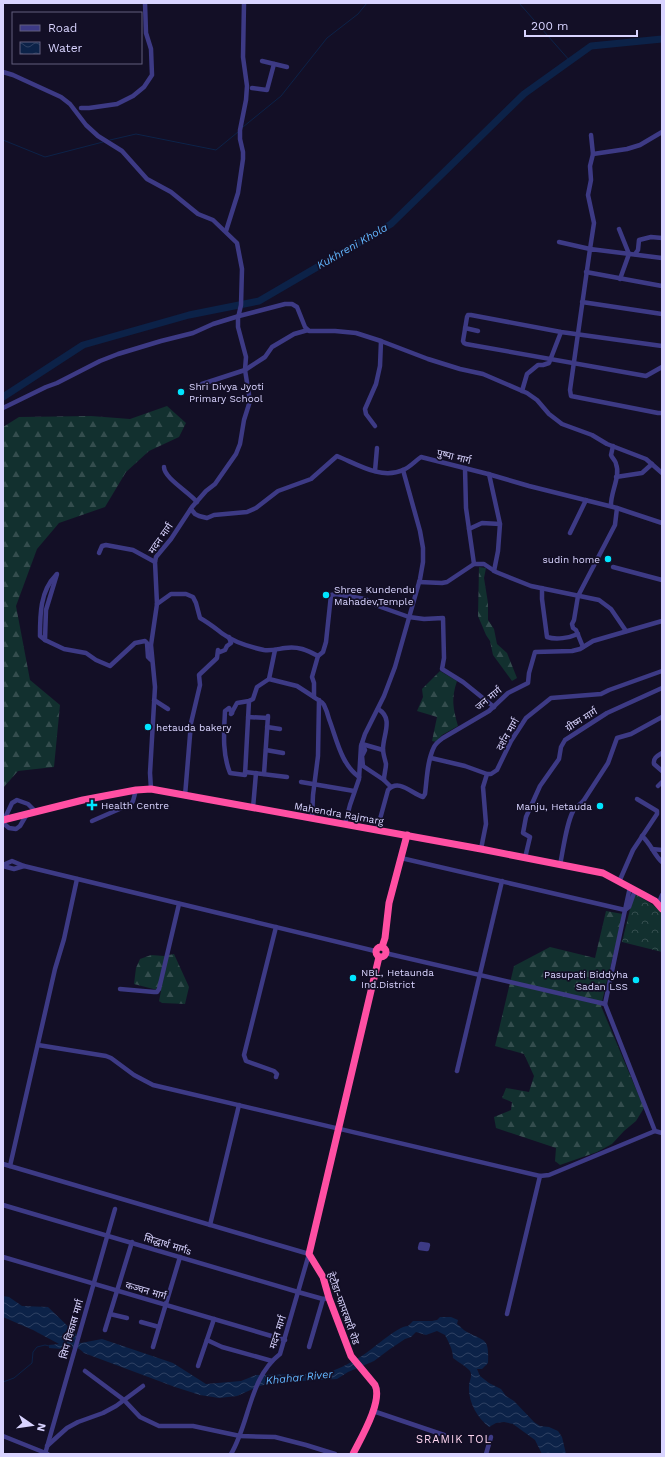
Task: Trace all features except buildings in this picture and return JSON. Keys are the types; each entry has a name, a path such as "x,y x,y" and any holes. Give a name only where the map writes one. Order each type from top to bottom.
{"highway":[{"name":"Mahendra Rajmarg","path":"3,821 83,800 136,790 151,790 481,848 603,873 655,901 660,907"},
{"path":"309,1254 380,952 385,938 389,904 407,835"},
{"name":"हेटौडा-फापरबारी रोड","path":"309,1254 323,1277 326,1298 351,1356 378,1389 373,1411 354,1454"}],"street":[{"path":"81,108 116,104 138,92 144,87 152,75 151,48 146,33 146,3"},
{"path":"226,231 238,193 243,159 240,130 246,100 247,86 243,57 244,3"},
{"path":"262,61 287,67"},
{"path":"252,88 267,90 274,64"},
{"name":"मदन मार्ग","path":"3,72 12,74 61,97 70,104 86,125 98,136 122,151 146,179 171,192 198,214 213,220 226,231 237,243 240,256 242,269 241,305 238,317 238,327 246,357 245,370 250,401 244,420 240,444 236,454 215,484 191,509 171,539 156,557 154,562 157,604 151,645 151,660 155,687 150,773 151,790"},
{"path":"593,154 627,149 640,145 662,132"},
{"path":"591,135 593,154 590,166 591,180 588,195 594,223 570,390 571,396 662,413"},
{"path":"619,229 632,254"},
{"path":"620,279 632,254 638,248 638,241 651,237 662,238"},
{"path":"558,242 590,249 662,258"},
{"path":"586,272 662,286"},
{"path":"582,302 662,314"},
{"path":"3,408 112,356 193,333 213,324 285,304 297,306 305,327 308,330"},
{"path":"662,346 561,332 471,315 468,315 467,317 464,343 646,376 662,367"},
{"path":"465,328 478,331"},
{"path":"199,387 202,384 245,370 265,357 272,347 294,334 308,330 335,331 356,334 381,341 460,369 483,374 522,391 537,400 549,414 562,424 592,435 613,446 646,459 662,473"},
{"path":"522,391 527,374 538,365 545,365 549,363 561,332"},
{"path":"374,426 366,414 365,409 376,384 380,366 381,341"},
{"path":"611,506 617,464 611,455 613,446"},
{"path":"375,471 377,448"},
{"name":"पुष्पा मार्ग","path":"191,509 195,514 207,518 214,515 247,512 256,508 278,491 301,484 311,479 337,456 355,464 388,474 403,470 421,457 611,506 662,523"},
{"path":"616,477 642,473 652,464"},
{"path":"164,467 164,471 169,477 190,494 197,502"},
{"path":"465,468 466,508 474,564"},
{"path":"345,824 359,777 362,744 395,667 419,582 423,562 423,548 420,531 403,470"},
{"path":"489,474 500,524 498,551 494,571"},
{"path":"570,533 586,500"},
{"path":"584,647 572,624 578,596 615,525 617,508"},
{"path":"469,529 482,523 500,524"},
{"path":"100,553 102,546 106,545 130,549 154,562"},
{"path":"419,582 447,582 474,564 484,564 494,571 531,586 599,600 607,604 626,631"},
{"path":"613,568 662,580"},
{"path":"45,640 46,610 57,574 50,580 44,595 41,611 40,636 45,640 64,649 86,653 96,660 110,666 135,643 145,641 147,643 148,657 151,660"},
{"path":"542,588 547,637 557,639 578,634"},
{"path":"157,604 172,594 186,594 193,597 200,618 229,637 244,644 264,650 299,648 318,656"},
{"path":"314,697 314,683 312,677 318,656 323,652 326,642 331,595 336,594 365,599 378,606 409,616 424,619 443,618 444,658 442,669 464,682 494,707"},
{"name":"जन मार्ग","path":"391,787 397,785 405,787 423,797 425,794 434,748 440,741 494,707 508,693 528,683 529,673 535,652 572,651 584,647 593,641 662,621"},
{"path":"185,796 191,724 200,685 199,676 217,658 218,650 220,652 225,650 231,643 229,637"},
{"path":"249,701 245,775 233,775 230,773 226,762 224,747 225,711 229,708 232,713 237,703 249,701 255,696 257,687 269,679 275,650"},
{"name":"दर्शन मार्ग","path":"487,774 491,774 497,770 512,740 526,718 551,698 601,694 662,670"},
{"path":"269,679 297,686 319,700 326,709 337,747 342,753 350,770 359,777"},
{"name":"ग्रीष्म मार्ग","path":"526,858 530,837 523,833 526,817 540,786 559,759 560,747 563,742 607,713 662,688"},
{"path":"154,700 168,709"},
{"path":"312,818 312,802 318,756 319,700"},
{"path":"378,708 384,713 387,719 383,750 386,766 384,780"},
{"path":"248,717 268,717 264,774"},
{"path":"560,864 570,818 576,807 581,805 608,763 617,738 631,734 662,717"},
{"path":"267,727 280,729"},
{"path":"362,744 383,750"},
{"path":"362,744 365,750 362,756 363,766 384,780 391,787 388,790 377,830"},
{"path":"266,750 283,752"},
{"path":"662,753 655,757 654,762 654,764 662,771"},
{"path":"431,758 465,766 487,774 483,787 486,824 481,848"},
{"path":"245,772 287,777"},
{"path":"253,808 256,773"},
{"path":"301,782 354,791"},
{"path":"658,786 662,782"},
{"path":"92,821 130,804 133,801 136,790"},
{"path":"619,882 633,850 659,813 637,799"},
{"path":"27,814 20,826 16,829 9,828 3,821 12,803 17,800 28,804 36,812"},
{"path":"642,836 662,862"},
{"path":"652,849 662,850"},
{"path":"401,858 625,910"},
{"path":"3,865 12,861 24,866 179,904 605,1004"},
{"path":"10,1166 77,879"},
{"path":"457,1071 502,881"},
{"path":"633,889 625,910 605,1004 655,1131"},
{"path":"660,907 662,895"},
{"path":"120,989 157,992 159,989 179,904"},
{"path":"276,927 244,1055 246,1061 274,1071 277,1074 276,1077"},
{"path":"38,1045 106,1056 134,1075 153,1085 540,1176 549,1175 655,1131 662,1133"},
{"path":"210,1225 239,1105"},
{"path":"3,1164 309,1254"},
{"path":"507,1314 540,1176"},
{"name":"सिद्धार्थ मार्गs","path":"3,1205 298,1292 326,1298"},
{"name":"सिप विकास मार्ग","path":"46,1454 47,1446 115,1209"},
{"path":"106,1330 132,1242"},
{"name":"मदन मार्ग","path":"231,1454 240,1436 252,1396 272,1360 280,1354 309,1254"},
{"name":"कञ्चन मार्ग","path":"3,1257 285,1340"},
{"path":"153,1347 180,1257"},
{"path":"309,1347 326,1298"},
{"path":"110,1314 127,1318"},
{"path":"198,1366 214,1320"},
{"path":"141,1322 159,1327"},
{"path":"207,1340 222,1347 272,1360"},
{"path":"85,1371 124,1400 140,1417 159,1426 193,1426 240,1436 275,1437 335,1454"},
{"path":"47,1446 66,1428 103,1413 143,1386"},
{"path":"373,1411 444,1435"},
{"path":"3,1436 46,1454"},
{"path":"486,1454 491,1437"}],"green space":[{"path":"167,406 186,423 179,437 149,451 126,472 105,507 59,523 37,549 16,606 30,680 60,705 54,767 18,771 3,788 3,427 19,417 91,416 130,419"},
{"path":"479,567 486,568 484,578 488,603 488,620 494,629 497,644 507,653 517,678 512,681 493,655 490,641 478,616"},
{"path":"440,671 457,681 453,704 458,726 442,735 436,742 432,741 437,717 417,711 423,697 422,689"},
{"path":"634,893 653,905 662,913 662,952 622,942"},
{"path":"606,911 623,914 601,1006 644,1108 636,1121 612,1144 597,1152 560,1165 555,1161 556,1148 496,1128 494,1117 511,1110 512,1102 502,1098 506,1088 529,1092 534,1076 524,1054 495,1046 514,966 550,947 595,958"},
{"path":"174,954 189,987 185,1004 162,1003 159,1001 161,991 134,984 136,968 140,959 151,955 164,956"}],"water":[{"name":"Khahar River","path":"3,1296 9,1297 22,1306 48,1307 77,1335 76,1342 81,1343 102,1339 173,1363 206,1384 241,1381 256,1375 326,1373 360,1357 391,1334 403,1327 408,1326 413,1321 432,1321 437,1320 440,1317 451,1317 458,1320 457,1324 464,1330 482,1340 487,1345 488,1363 482,1369 477,1369 480,1376 489,1383 501,1389 506,1396 514,1401 534,1422 540,1426 549,1427 558,1431 562,1437 566,1454 542,1454 535,1440 513,1424 504,1422 496,1423 489,1427 477,1414 470,1398 470,1371 453,1358 452,1349 445,1335 437,1331 426,1335 416,1332 411,1337 405,1339 374,1361 348,1372 337,1379 270,1383 237,1396 219,1398 200,1395 175,1387 84,1353 76,1348 49,1348 49,1345 59,1344 33,1330 3,1317"}],"waterway":[{"path":"243,127 281,96 327,38 358,14 367,3"},
{"path":"519,3 570,61"},
{"name":"Kukhreni Khola","path":"3,397 83,345 189,315 259,301 391,224 524,94 591,46 662,39"},
{"path":"110,140 136,134 216,150 238,132"},
{"path":"3,140 45,157 103,142"},
{"path":"3,1382 14,1378 32,1363 33,1352 37,1347 45,1345 49,1346"}],"place":[{"name":"Shri Divya Jyoti Primary School","path":"181,392"},
{"name":"sudin home","path":"608,559"},
{"name":"Shree Kundendu Mahadev,Temple","path":"326,595"},
{"name":"hetauda bakery","path":"148,727"},
{"name":"Health Centre","path":"92,805"},
{"name":"Manju, Hetauda","path":"600,806"},
{"name":"NBL, Hetaunda Ind.District","path":"353,978"},
{"name":"Pasupati Biddyha Sadan LSS","path":"636,980"}],"district":[{"name":"SRAMIK TOL","path":"454,1439"}]}
